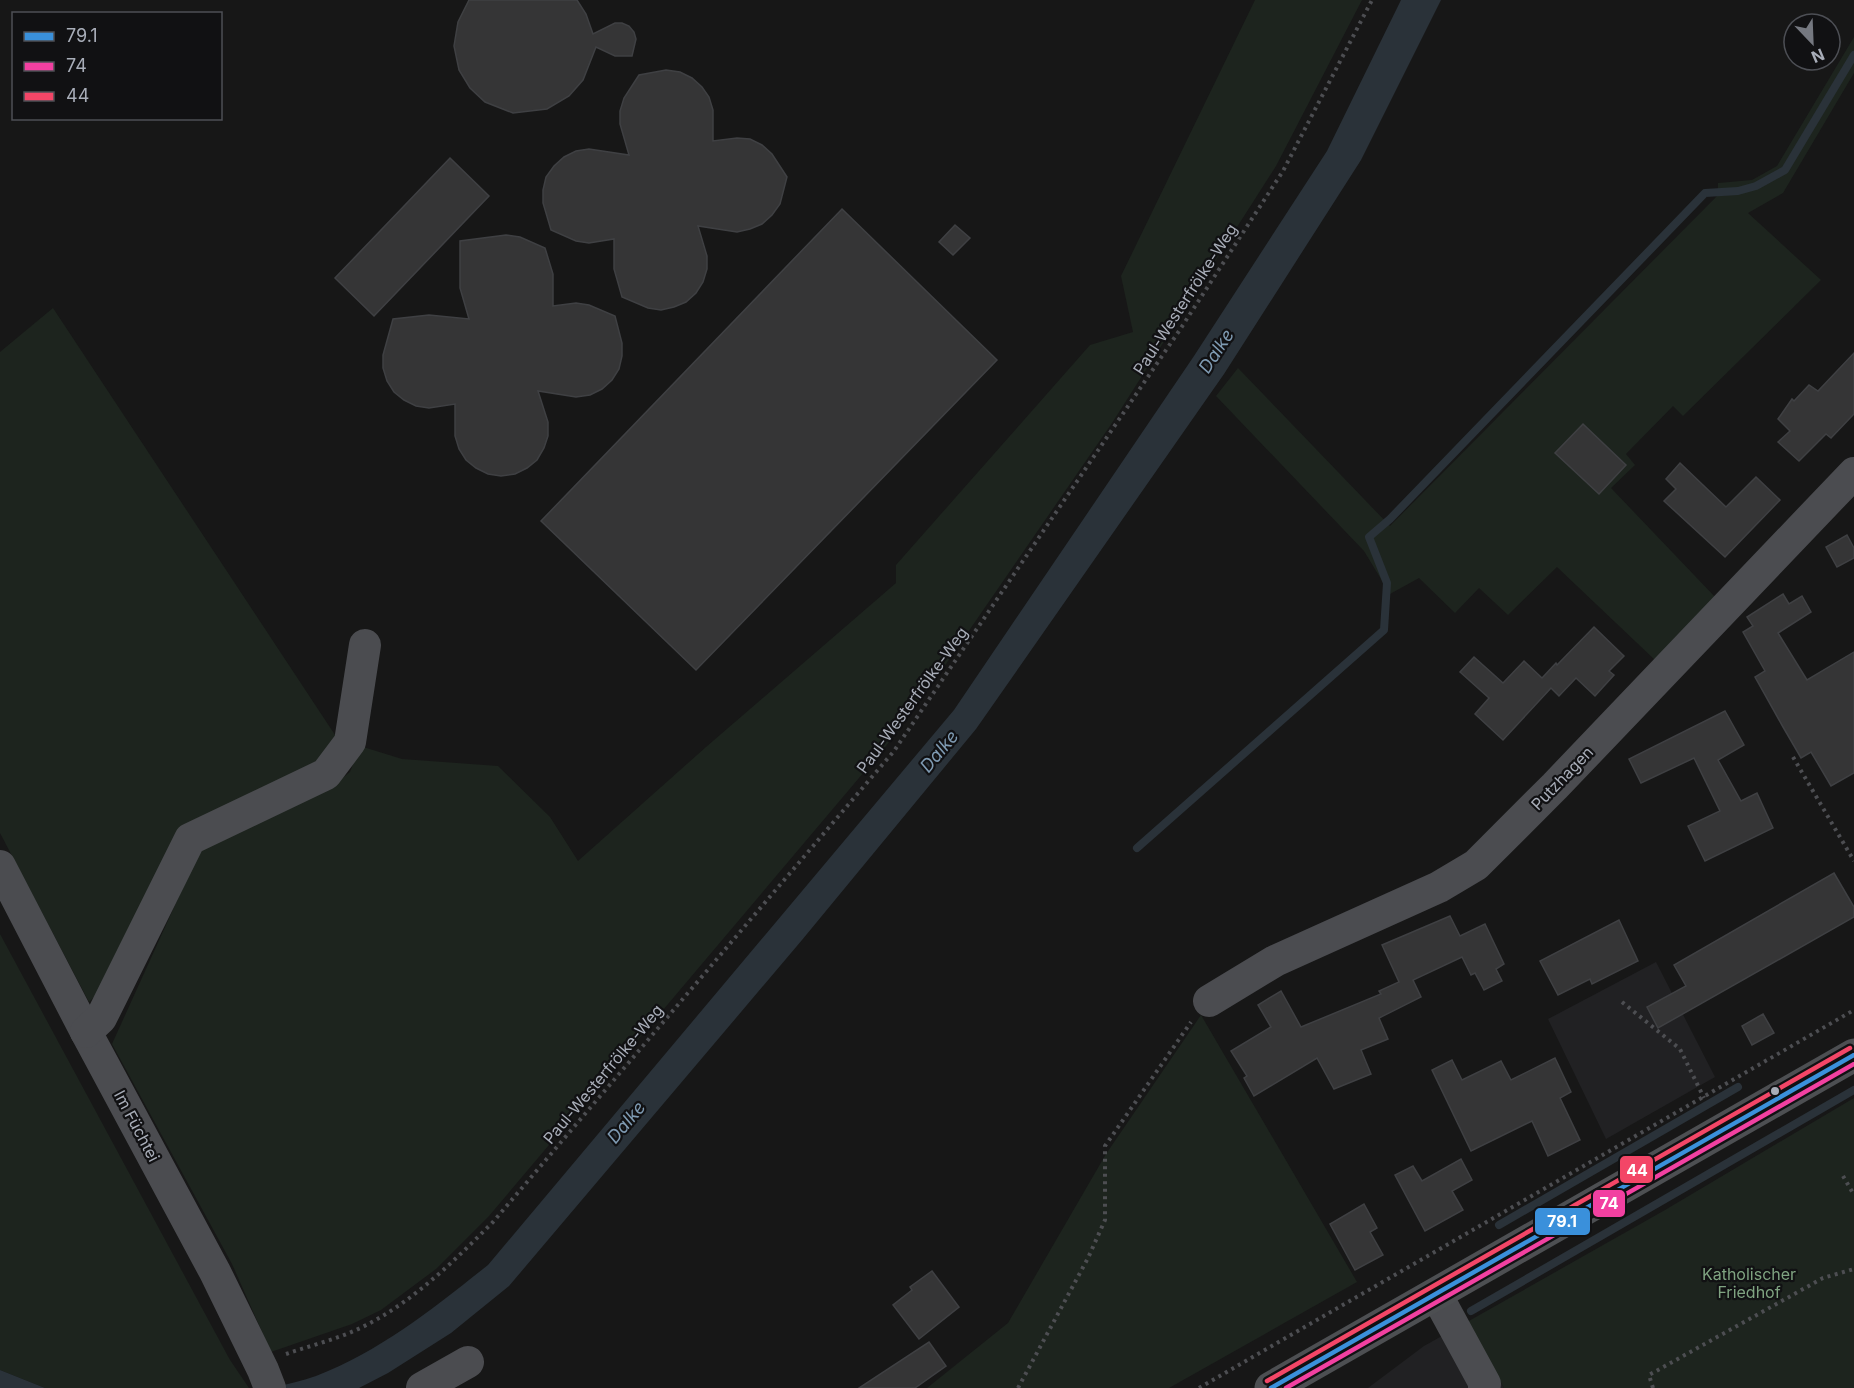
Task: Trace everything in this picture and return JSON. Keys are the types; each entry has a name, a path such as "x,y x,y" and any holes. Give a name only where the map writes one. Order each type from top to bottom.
{"main road":[{"path":"1271,1388 1854,1055"}],"street":[{"name":"Putzhagen","path":"1209,1001 1275,962 1439,887 1476,865 1563,778 1854,473"},
{"path":"86,1032 101,1018 190,839 326,774 350,742 365,645"},
{"name":"Im Füchtei","path":"0,866 215,1272 265,1374"},
{"path":"1436,1294 1485,1384 1484,1388"},
{"path":"422,1388 468,1362"}],"path":[{"name":"Paul-Westerfrölke-Weg","path":"265,1374 384,1315 442,1272 493,1222 894,751 1179,331 1283,171 1372,0"},
{"path":"1793,757 1854,861"},
{"path":"1018,1388 1088,1258 1105,1220 1105,1146 1188,1027 1209,1001"},
{"path":"1622,1002 1680,1048 1704,1098"},
{"path":"1199,1388 1854,1011"},
{"path":"1843,1176 1854,1195"},
{"path":"1653,1388 1649,1375 1823,1278 1854,1269"}],"shaded area":[{"path":"1656,962 1715,1077 1606,1139 1548,1019"},
{"path":"1467,1322 1504,1388 1368,1388 1424,1346"}],"green space":[{"path":"1255,0 1362,0 1276,166 1112,423 946,664 886,746 489,1216 436,1269 381,1310 352,1324 271,1352 232,1264 112,1044 200,850 331,787 350,772 360,746 402,759 498,766 550,817 578,861 896,583 896,565 1090,345 1133,332 1121,276"},
{"path":"1854,37 1854,73 1783,193 1748,213 1821,280 1683,416 1673,406 1626,454 1635,465 1611,488 1716,598 1656,661 1557,567 1508,615 1479,588 1455,613 1419,578 1390,594 1364,551 1216,396 1238,368 1390,526 1718,195 1718,183 1752,180 1777,166 1833,72 1842,72 1842,57"},
{"path":"53,308 339,741 319,765 183,831 100,991 89,1002 0,833 0,352"},
{"path":"0,934 230,1360 249,1388 45,1388 0,1370"},
{"path":"1201,1015 1357,1282 1169,1388 927,1388 1008,1323 1106,1154"},
{"name":"Katholischer Friedhof","path":"1854,1098 1854,1388 1504,1388 1467,1322 1665,1210"}],"water":[{"name":"Dalke","path":"1401,0 1441,0 1361,160 1224,374 976,729 802,940 509,1286 451,1333 388,1373 359,1388 272,1388 316,1376 363,1354 406,1327 488,1265 954,710 1194,356 1327,151"},
{"path":"0,1370 45,1388 0,1388"}],"building":[{"path":"469,0 577,0 586,14 593,34 615,23 629,26 636,39 632,56 615,56 596,47 583,80 569,96 547,109 513,113 485,102 470,88 459,70 454,46 458,22"},
{"path":"666,70 680,72 692,78 709,97 713,110 713,141 750,139 762,145 772,154 787,177 780,204 762,224 737,232 698,226 707,256 707,269 703,282 686,302 661,310 648,308 622,297 614,269 614,239 589,243 576,241 551,230 543,203 543,190 546,177 554,166 564,157 576,151 589,149 629,155 620,124 620,111 624,98 639,75"},
{"path":"450,158 489,196 374,316 335,278"},
{"path":"842,209 997,360 696,670 541,521"},
{"path":"955,225 970,238 953,255 939,242"},
{"path":"506,235 520,237 545,248 553,274 553,306 576,303 589,305 615,316 622,343 622,356 619,369 612,380 602,389 590,395 576,397 538,391 548,422 548,436 544,448 537,460 527,468 515,474 501,476 488,474 466,460 455,436 455,404 429,408 416,406 394,392 383,368 383,355 393,319 429,315 469,319 460,288 460,241"},
{"path":"1854,353 1854,414 1831,438 1826,434 1799,461 1778,442 1790,431 1778,419 1792,399 1794,401 1809,385 1818,391"},
{"path":"1583,424 1626,465 1599,494 1555,453"},
{"path":"1680,463 1726,507 1756,477 1780,500 1725,557 1664,501 1676,489 1666,479"},
{"path":"1847,535 1854,548 1854,558 1837,567 1826,547"},
{"path":"1783,594 1789,604 1802,596 1811,612 1778,633 1807,680 1854,652 1854,773 1831,786 1811,752 1801,758 1783,727 1755,677 1765,671 1743,632 1753,626 1747,617"},
{"path":"1594,627 1624,656 1609,671 1614,675 1595,696 1576,678 1559,696 1551,688 1503,740 1475,714 1489,698 1460,672 1474,657 1503,683 1524,661 1542,678"},
{"path":"1725,711 1744,745 1718,760 1741,801 1757,793 1773,828 1705,861 1688,826 1720,811 1694,758 1641,783 1629,759"},
{"path":"1834,873 1854,907 1854,917 1658,1028 1647,1007 1686,986 1674,965"},
{"path":"1450,916 1460,936 1485,924 1504,964 1496,969 1502,981 1484,990 1475,973 1471,975 1462,957 1413,980 1421,997 1379,1018 1388,1039 1361,1050 1371,1074 1334,1089 1317,1058 1254,1096 1244,1078 1247,1076 1231,1051 1271,1027 1258,1005 1281,991 1301,1027 1381,994 1379,991 1399,982 1382,945"},
{"path":"1619,920 1638,961 1592,984 1590,979 1558,995 1540,961"},
{"path":"1763,1014 1774,1033 1752,1045 1742,1026"},
{"path":"1555,1058 1571,1092 1560,1098 1580,1140 1548,1156 1532,1121 1471,1151 1432,1070 1452,1060 1462,1080 1501,1061 1511,1080"},
{"path":"1461,1159 1472,1180 1452,1191 1463,1210 1425,1231 1395,1175 1413,1166 1422,1181"},
{"path":"1364,1204 1377,1228 1370,1232 1383,1255 1355,1270 1330,1224"},
{"path":"932,1271 959,1307 919,1339 893,1305 912,1290 910,1287"},
{"path":"929,1342 946,1366 915,1388 859,1388"}],"waterway":[{"path":"1137,848 1384,630 1387,583 1369,537 1390,519 1705,193 1738,191 1756,186 1785,170 1854,55"},
{"path":"1499,1225 1738,1087"},
{"path":"1471,1311 1854,1090"}],"transit line":[{"name":"44","path":"1267,1381 1850,1048"},
{"name":"79.1","path":"1271,1388 1854,1055"},
{"name":"74","path":"1286,1388 1854,1064"}]}
